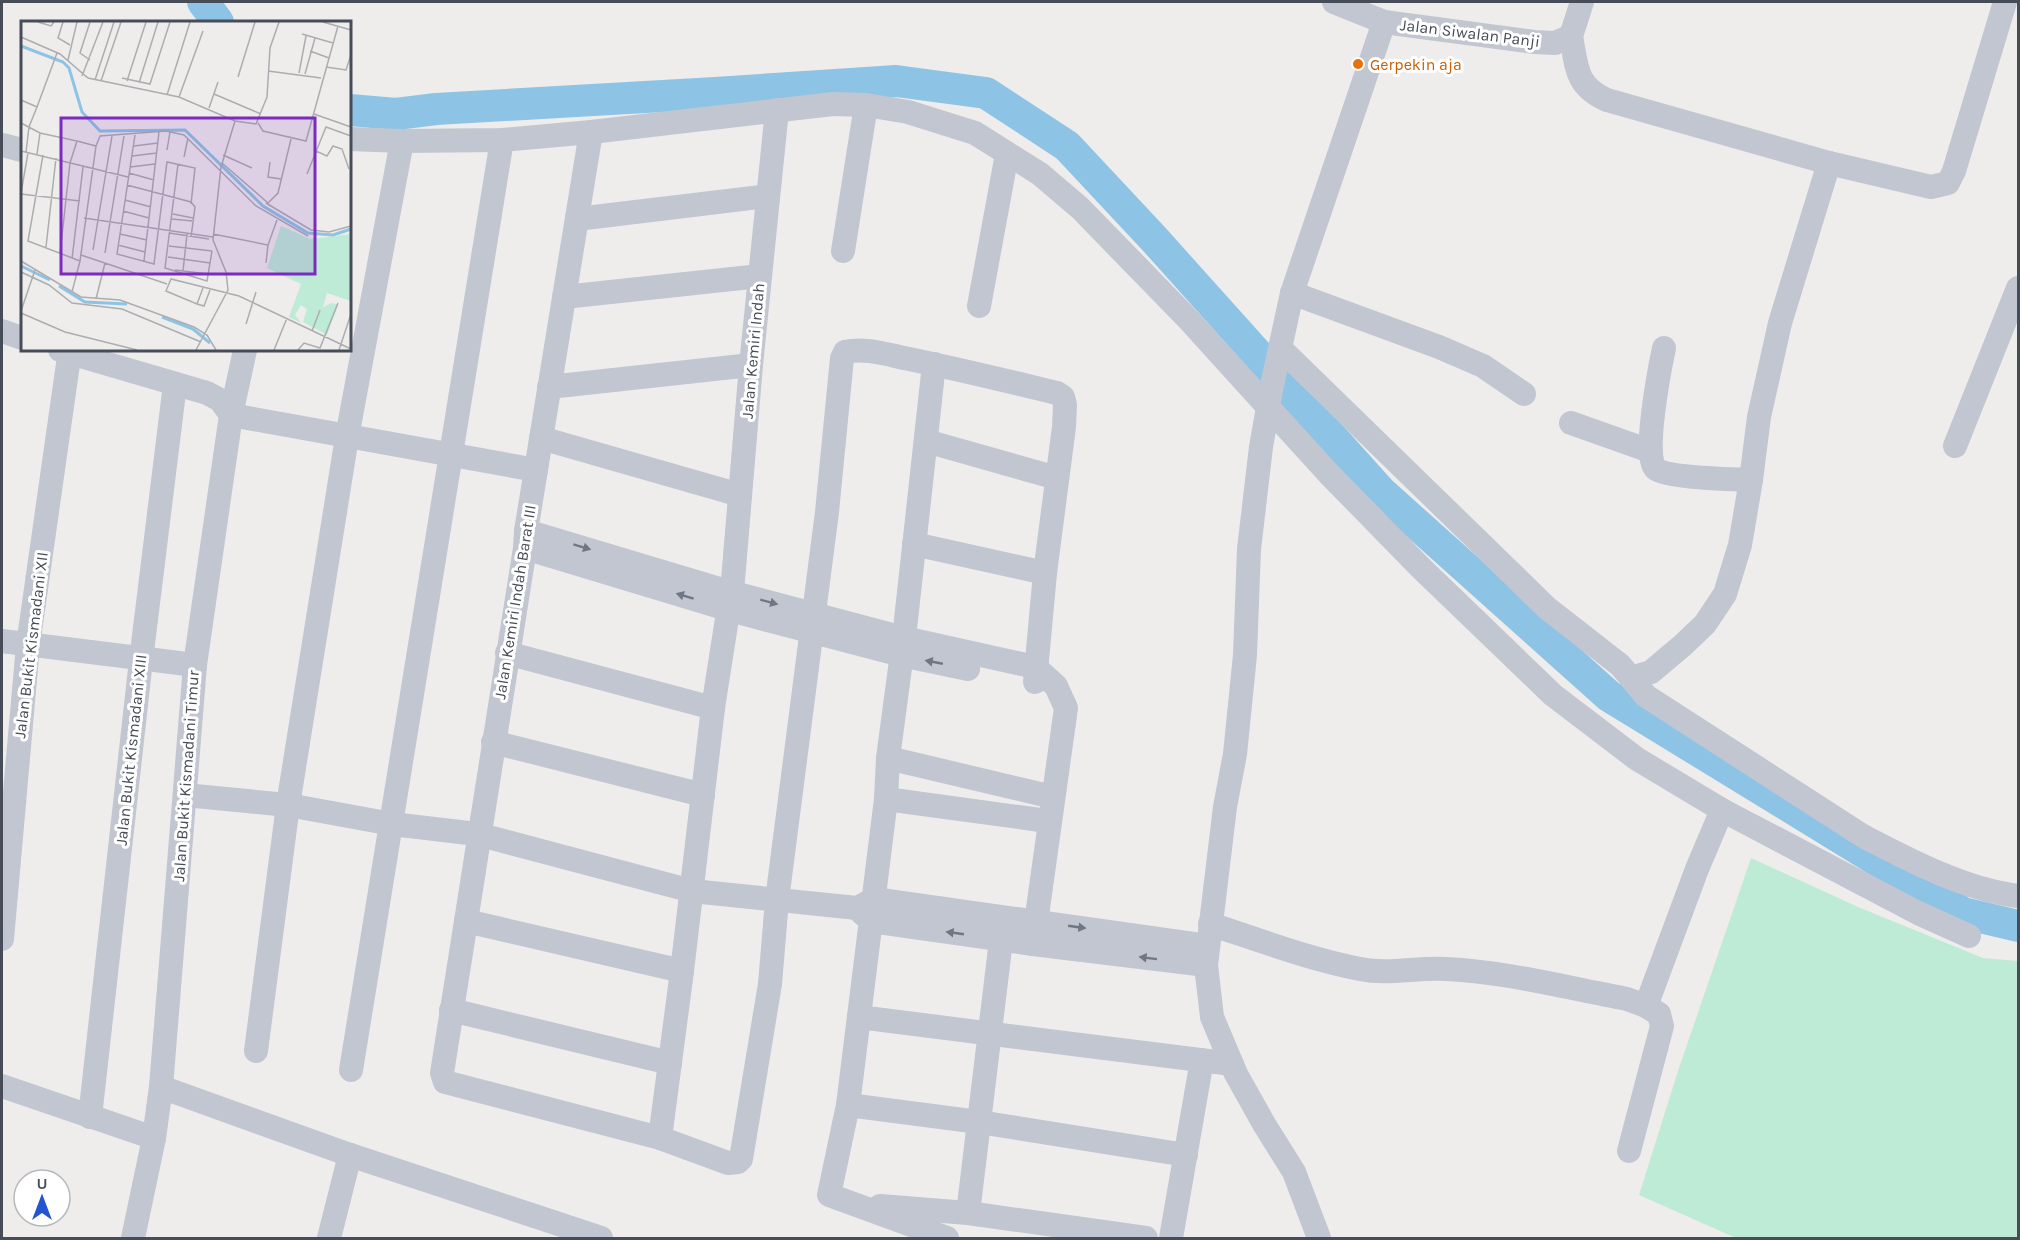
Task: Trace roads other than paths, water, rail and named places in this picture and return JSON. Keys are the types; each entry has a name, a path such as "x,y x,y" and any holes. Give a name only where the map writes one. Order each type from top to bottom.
{"street":[{"name":"Jalan Siwalan Panji","path":"1335,2 1384,22 1534,42 1555,43 1571,36"},
{"path":"1582,2 1571,36 1578,75 1584,85 1598,96 1829,163 1931,187 1948,183 1954,171 2005,2"},
{"path":"1318,1239 1294,1172 1264,1124 1232,1064 1212,1017 1208,945 1234,754 1245,655 1249,549 1269,398 1292,293 1384,22"},
{"path":"351,139 502,140 833,104 866,105 908,112 975,133 1040,174 1080,208 1269,398 1329,474 1420,568 1553,694 1637,759 1722,810 1918,913 1969,936"},
{"path":"843,251 866,105"},
{"name":"Jalan Kemiri Indah","path":"660,1138 713,708 729,600 777,110"},
{"name":"Jalan Kemiri Indah Barat III","path":"591,132 477,834 442,1073 445,1082 456,1086 660,1138"},
{"path":"351,1070 502,140"},
{"path":"256,1051 288,805 347,437 402,141"},
{"path":"2,145 21,150"},
{"path":"979,306 1007,154"},
{"path":"1631,678 1651,672 1683,645 1705,624 1725,594 1740,545 1759,417 1779,323 1829,163"},
{"path":"577,219 768,196"},
{"path":"564,297 760,276"},
{"path":"1955,446 2019,288"},
{"path":"1292,293 1439,347 1483,366 1524,394"},
{"path":"2,331 21,338"},
{"path":"1664,348 1650,451 1652,465 1661,472 1751,480"},
{"path":"660,1138 728,1163 738,1162 741,1159 770,984 777,900 827,512 842,358 845,351 852,350 934,364 1057,393 1063,397 1064,427 1045,573 1035,675"},
{"name":"Jalan Bukit Kismadani XII","path":"2,939 28,645 66,351"},
{"path":"69,351 207,393 220,400 231,415 536,470"},
{"name":"Jalan Bukit Kismadani Timur","path":"133,1239 154,1138 161,1087 195,665 231,415 245,351"},
{"path":"1280,353 1547,608 1620,665 1646,696 1863,836 1962,881 1989,891 2019,896"},
{"path":"934,364 903,647 888,759 886,799 867,909 859,1017 848,1105 829,1195 947,1239"},
{"path":"549,387 751,365"},
{"name":"Jalan Bukit Kismadani XIII","path":"90,1117 141,660 175,384"},
{"path":"1571,423 1650,451"},
{"path":"541,438 740,495"},
{"path":"926,441 1057,478"},
{"path":"526,539 729,600 903,647 1035,675 1050,694 1054,709 1048,796 1019,930 990,1032 968,1213"},
{"path":"914,544 1045,573"},
{"path":"2,641 195,665"},
{"path":"507,653 713,708"},
{"path":"493,742 703,795"},
{"path":"888,759 1048,796"},
{"path":"185,795 288,805 392,824 477,834 692,891 867,909 1019,930 1208,945 1316,958 1360,970 1386,973 1446,969 1493,973 1627,999 1659,1014 1662,1026 1629,1151"},
{"path":"1019,930 1040,820 1048,796"},
{"path":"886,799 1040,820"},
{"path":"1646,1006 1697,869 1722,810"},
{"path":"466,921 682,971"},
{"path":"451,1010 670,1064"},
{"path":"859,1017 1232,1064"},
{"path":"1171,1239 1202,1060"},
{"path":"2,1086 154,1138"},
{"path":"161,1087 350,1155 601,1239"},
{"path":"848,1105 979,1122 1186,1155"},
{"path":"329,1239 350,1155"},
{"path":"850,1203 968,1213 1005,1229 1146,1239"}],"waterway":[{"path":"203,2 217,21"},
{"path":"351,110 396,114 436,109 896,81 986,93 1067,146 1154,239 1381,492 1609,696 1963,913 2018,926"}],"place":[{"name":"Gerpekin aja","path":"1358,64"}]}
